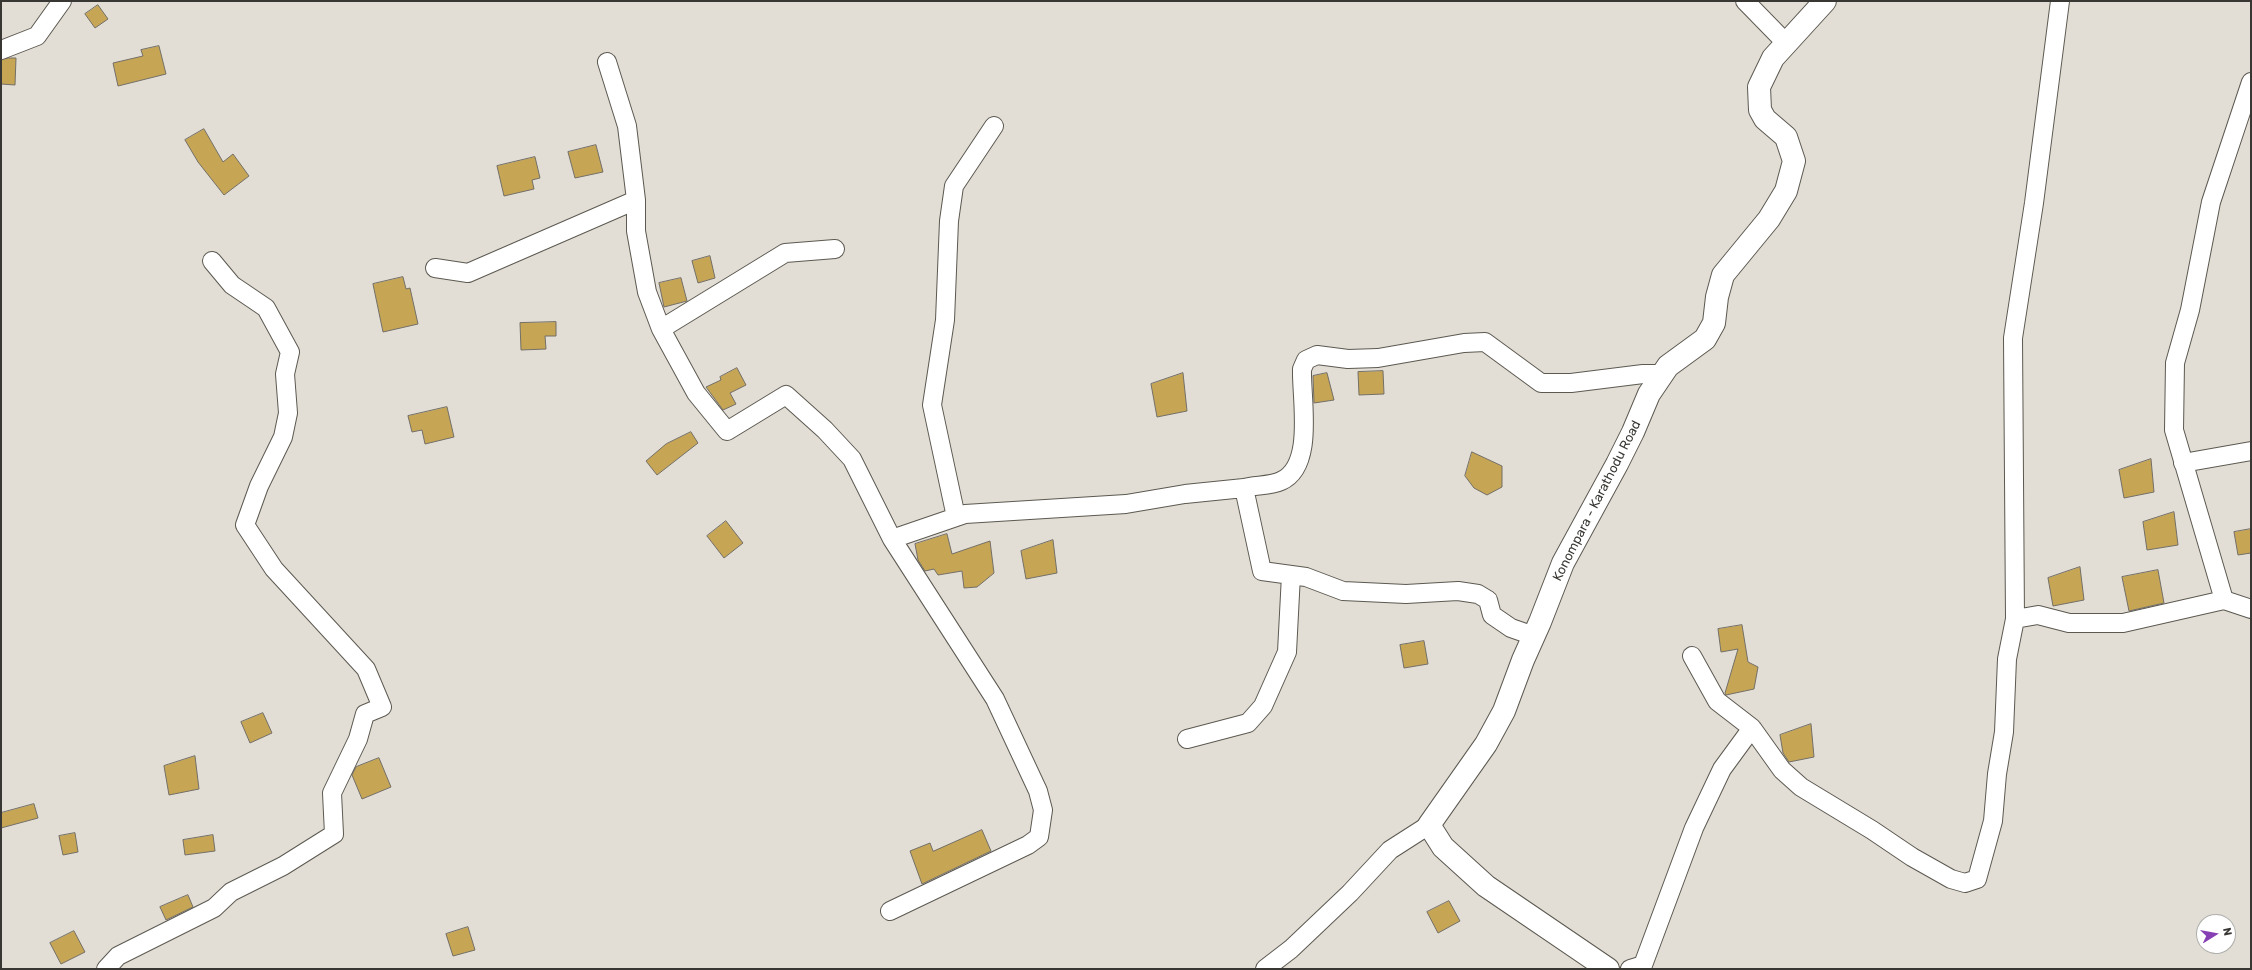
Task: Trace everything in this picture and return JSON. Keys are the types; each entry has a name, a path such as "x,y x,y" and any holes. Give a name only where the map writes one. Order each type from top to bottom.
{"main road":[{"name":"Konompara - Karathodu Road","path":"1429,825 1486,744 1497,724 1514,690 1522,660 1534,636 1563,563 1617,464 1633,432 1649,394 1668,366 1705,339 1714,323 1717,296 1723,275 1769,219 1786,191 1794,161 1786,137 1765,120 1760,110 1759,87 1773,58 1825,1"},
{"path":"1429,825 1443,847 1486,886 1608,969"}],"street":[{"path":"1,50 37,36 62,1"},
{"path":"1745,1 1787,44"},
{"path":"1692,656 1717,701 1752,728 1782,770 1801,787 1872,830 1912,857 1951,879 1965,883 1976,879 1993,821 1997,774 2004,732 2007,659 2015,619 2013,338 2034,203 2060,1"},
{"path":"607,62 627,126 636,200 636,231 648,292 661,328 696,393 727,431 786,395 825,430 852,459 892,539 995,699 1038,791 1043,810 1039,837 1028,845 890,911"},
{"path":"2224,600 2174,430 2175,363 2190,310 2211,202 2251,82"},
{"path":"956,517 932,405 945,320 949,221 954,186 994,126"},
{"path":"435,268 468,273 492,261 636,200"},
{"path":"661,328 784,253 835,249"},
{"path":"106,969 118,956 214,908 231,892 283,866 334,834 332,793 358,739 365,714 382,707 366,669 274,569 245,526 259,486 283,437 288,413 285,374 290,352 266,308 232,286 212,261"},
{"path":"892,539 965,514 1126,504 1185,494 1244,488 1280,482 1290,476 1298,465 1303,448 1302,368 1306,360 1317,355 1348,359 1378,358 1464,343 1485,342 1540,383 1571,384 1643,374 1663,374"},
{"path":"2183,463 2251,451"},
{"path":"1244,488 1262,571 1306,577 1343,591 1406,594 1458,591 1478,594 1488,600 1492,615 1511,628 1534,636"},
{"path":"1187,739 1248,723 1263,706 1287,652 1291,575"},
{"path":"2015,619 2038,615 2068,623 2123,623 2224,600 2251,609"},
{"path":"1630,969 1643,965 1694,828 1722,769 1752,728"},
{"path":"1265,969 1290,949 1350,893 1390,850 1429,825"}],"building":[{"path":"98,5 108,19 95,28 85,14"},
{"path":"159,46 166,74 118,86 113,63 143,56 141,50"},
{"path":"16,58 15,85 1,84 1,60"},
{"path":"204,129 223,162 233,154 249,176 224,195 198,162 185,140"},
{"path":"596,145 603,172 575,178 568,152"},
{"path":"535,157 540,178 532,180 534,189 504,196 497,166"},
{"path":"710,256 715,278 698,283 692,261"},
{"path":"403,277 406,289 410,288 418,324 383,332 373,284"},
{"path":"681,278 687,301 664,307 659,283"},
{"path":"556,322 556,336 545,336 546,349 521,350 520,323"},
{"path":"737,368 746,385 730,393 736,404 723,410 706,387 721,380 720,377"},
{"path":"1383,371 1384,394 1359,395 1358,372"},
{"path":"1183,373 1187,411 1157,417 1151,384"},
{"path":"1327,373 1334,400 1314,403 1313,376"},
{"path":"447,407 454,437 425,444 422,430 412,432 408,416"},
{"path":"691,432 698,443 657,475 646,461 666,444"},
{"path":"1472,452 1502,466 1502,487 1487,495 1474,488 1465,476"},
{"path":"2151,459 2154,492 2124,498 2119,470"},
{"path":"2174,512 2178,545 2147,550 2143,522"},
{"path":"726,521 743,543 724,558 707,536"},
{"path":"2251,529 2251,553 2238,555 2234,532"},
{"path":"947,534 952,554 990,541 994,573 977,587 964,588 962,571 938,575 934,569 925,571 918,560 915,544"},
{"path":"1053,540 1057,573 1026,579 1021,551"},
{"path":"2080,567 2084,600 2053,606 2048,578"},
{"path":"2158,570 2164,603 2129,611 2122,577"},
{"path":"1742,625 1748,662 1758,667 1754,689 1726,695 1725,693 1738,649 1721,652 1718,629"},
{"path":"1424,641 1428,664 1404,668 1400,645"},
{"path":"263,713 272,733 250,743 241,722"},
{"path":"1811,724 1814,757 1789,762 1783,753 1780,735"},
{"path":"195,756 199,789 169,795 164,766"},
{"path":"379,758 391,787 362,799 352,775 356,767"},
{"path":"34,804 38,818 1,828 1,813"},
{"path":"982,830 991,851 922,884 910,851 930,843 933,851"},
{"path":"75,833 78,852 63,855 59,836"},
{"path":"213,835 215,851 185,855 183,840"},
{"path":"188,895 193,907 166,920 160,907"},
{"path":"1449,901 1460,921 1438,933 1427,912"},
{"path":"468,927 475,950 453,956 446,934"},
{"path":"74,931 85,952 61,964 50,943"}]}
